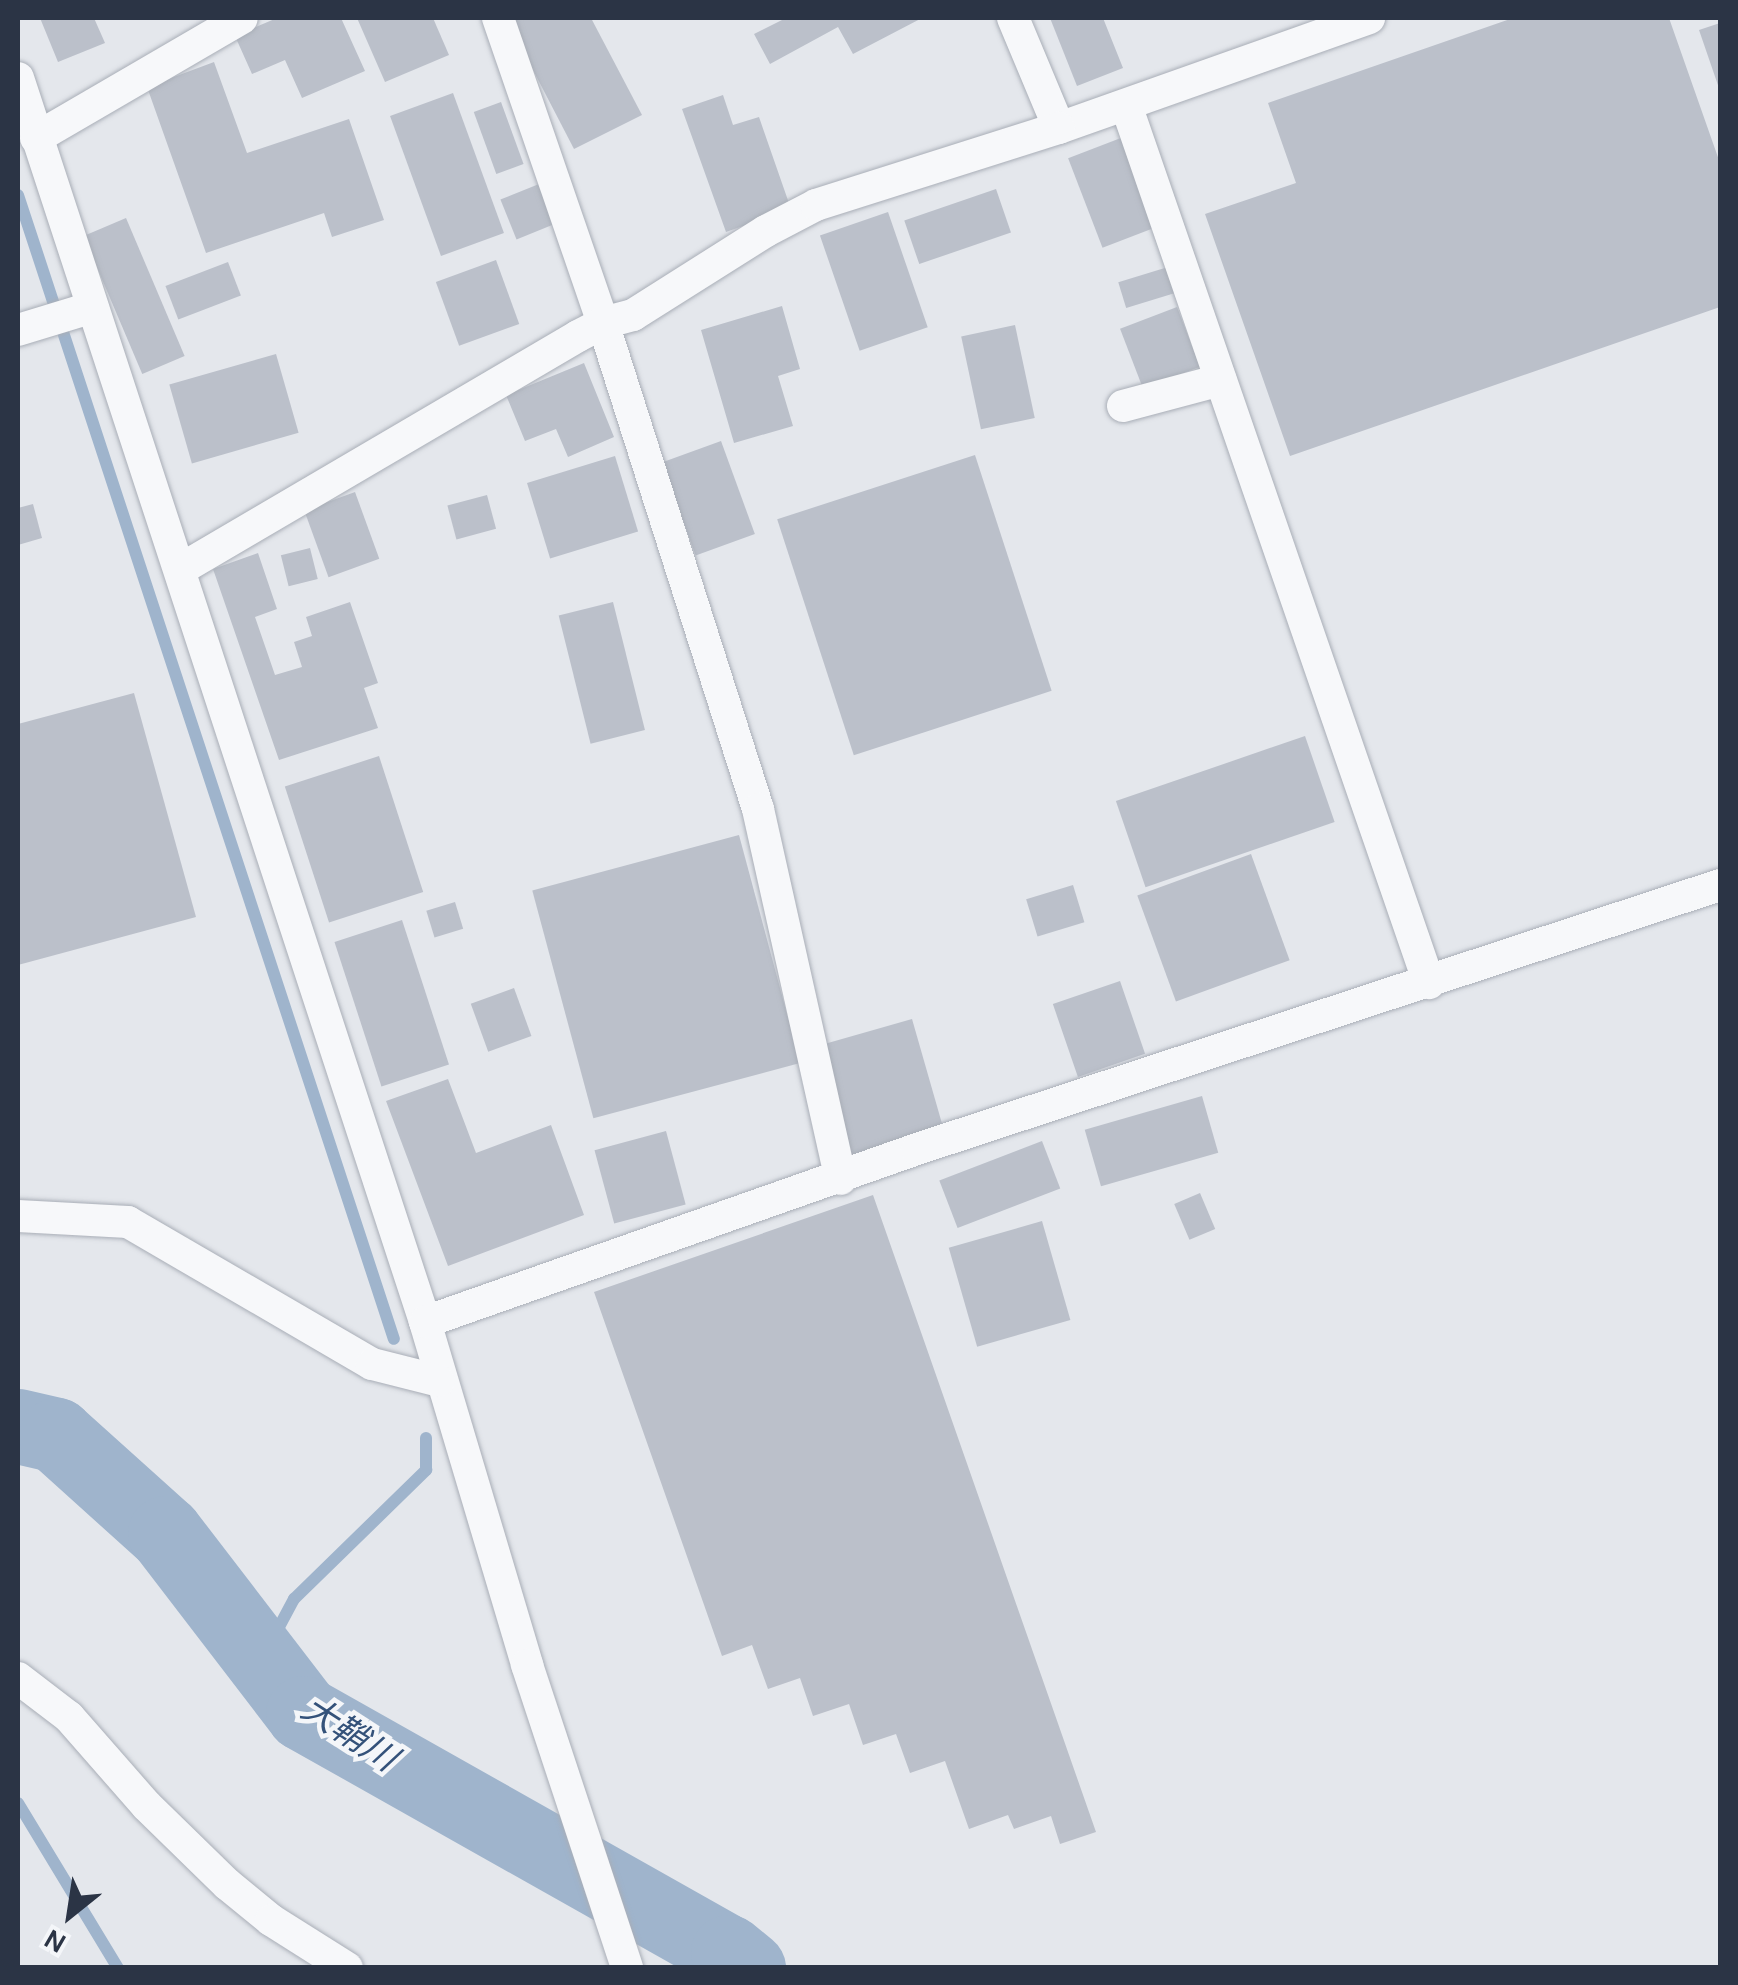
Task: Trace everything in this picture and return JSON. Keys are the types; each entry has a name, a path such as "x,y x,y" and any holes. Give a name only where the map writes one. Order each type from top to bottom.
{"street":[{"path":"36,138 242,18"},
{"path":"498,18 602,323 758,809 841,1180"},
{"path":"1014,18 1059,128"},
{"path":"181,569 602,323 633,315 816,205 1059,128 1369,18"},
{"path":"18,78 86,309 181,569 425,1322 528,1665 627,1968"},
{"path":"1126,105 1429,982"},
{"path":"18,330 86,309"},
{"path":"1123,406 1220,380"},
{"path":"425,1322 841,1180 918,1149 1720,885"},
{"path":"18,1216 128,1222 372,1364 440,1381"},
{"path":"18,1678 68,1717 146,1806 226,1884 271,1920 348,1968"}],"building":[{"path":"40,18 94,18 105,43 58,62"},
{"path":"277,18 341,18 365,71 302,98 285,60 252,74 235,36"},
{"path":"357,18 433,18 449,55 385,82"},
{"path":"506,18 591,18 642,115 574,149"},
{"path":"786,18 922,18 853,54 838,27 770,64 754,34"},
{"path":"1050,18 1103,18 1123,68 1077,86"},
{"path":"1513,18 1669,18 1720,163 1720,307 1290,456 1205,214 1296,183 1268,103"},
{"path":"1720,23 1720,91 1699,30"},
{"path":"214,62 247,153 349,119 384,220 332,237 324,213 206,253 147,87"},
{"path":"453,93 504,233 441,256 390,116"},
{"path":"723,95 733,125 759,117 791,209 726,232 682,109"},
{"path":"501,102 524,164 496,174 474,112"},
{"path":"1126,136 1160,226 1103,248 1068,158"},
{"path":"544,182 560,222 517,239 500,200"},
{"path":"996,189 1011,232 919,264 904,221"},
{"path":"888,212 928,327 860,351 820,235"},
{"path":"126,218 185,356 142,374 84,236"},
{"path":"496,260 519,324 459,346 436,282"},
{"path":"228,262 241,296 178,320 165,286"},
{"path":"1168,267 1176,293 1126,308 1118,282"},
{"path":"782,306 800,369 778,376 793,426 734,443 701,330"},
{"path":"1177,307 1200,367 1143,389 1120,329"},
{"path":"1015,325 1035,418 981,429 961,336"},
{"path":"276,354 299,433 192,463 169,385"},
{"path":"584,363 614,437 568,457 556,429 525,441 506,395"},
{"path":"721,441 755,534 696,556 662,463"},
{"path":"975,455 1052,691 854,755 777,519"},
{"path":"615,456 638,532 550,558 527,483"},
{"path":"355,492 379,559 329,577 304,510"},
{"path":"487,495 496,529 456,539 447,506"},
{"path":"33,504 42,538 18,545 18,508"},
{"path":"310,548 318,579 289,586 281,555"},
{"path":"258,553 277,609 255,617 275,675 302,667 294,642 312,636 306,617 350,602 378,683 364,688 378,728 279,760 213,569"},
{"path":"613,602 645,730 591,744 559,616"},
{"path":"134,693 196,917 18,965 18,724"},
{"path":"1305,736 1335,822 1146,887 1116,801"},
{"path":"379,756 423,892 329,923 285,787"},
{"path":"739,835 800,1063 593,1118 532,890"},
{"path":"1251,854 1290,960 1176,1002 1137,895"},
{"path":"1073,885 1084,922 1038,937 1026,899"},
{"path":"455,902 463,929 434,938 426,911"},
{"path":"402,920 449,1065 381,1087 334,942"},
{"path":"1120,981 1145,1054 1078,1077 1053,1004"},
{"path":"514,988 531,1036 488,1052 471,1004"},
{"path":"912,1019 944,1131 846,1159 814,1047"},
{"path":"448,1079 476,1153 551,1125 584,1215 448,1266 386,1101"},
{"path":"1202,1096 1218,1153 1101,1186 1085,1130"},
{"path":"666,1131 686,1204 614,1224 595,1150"},
{"path":"1042,1141 1060,1189 958,1228 939,1180"},
{"path":"1200,1193 1215,1229 1189,1240 1174,1204"},
{"path":"873,1195 1096,1832 1060,1844 1051,1816 1014,1829 1008,1815 969,1829 945,1761 910,1773 896,1734 863,1745 849,1704 813,1716 800,1678 768,1689 752,1645 722,1656 594,1292"},
{"path":"1042,1221 1070,1320 977,1347 949,1248"}],"waterway":[{"path":"18,195 394,1339"},
{"name":"大鞘川","path":"18,1426 56,1435 165,1533 303,1713 728,1952 748,1968"},
{"path":"263,1657 294,1599 426,1470 426,1438"},
{"path":"18,1803 118,1968"}]}
